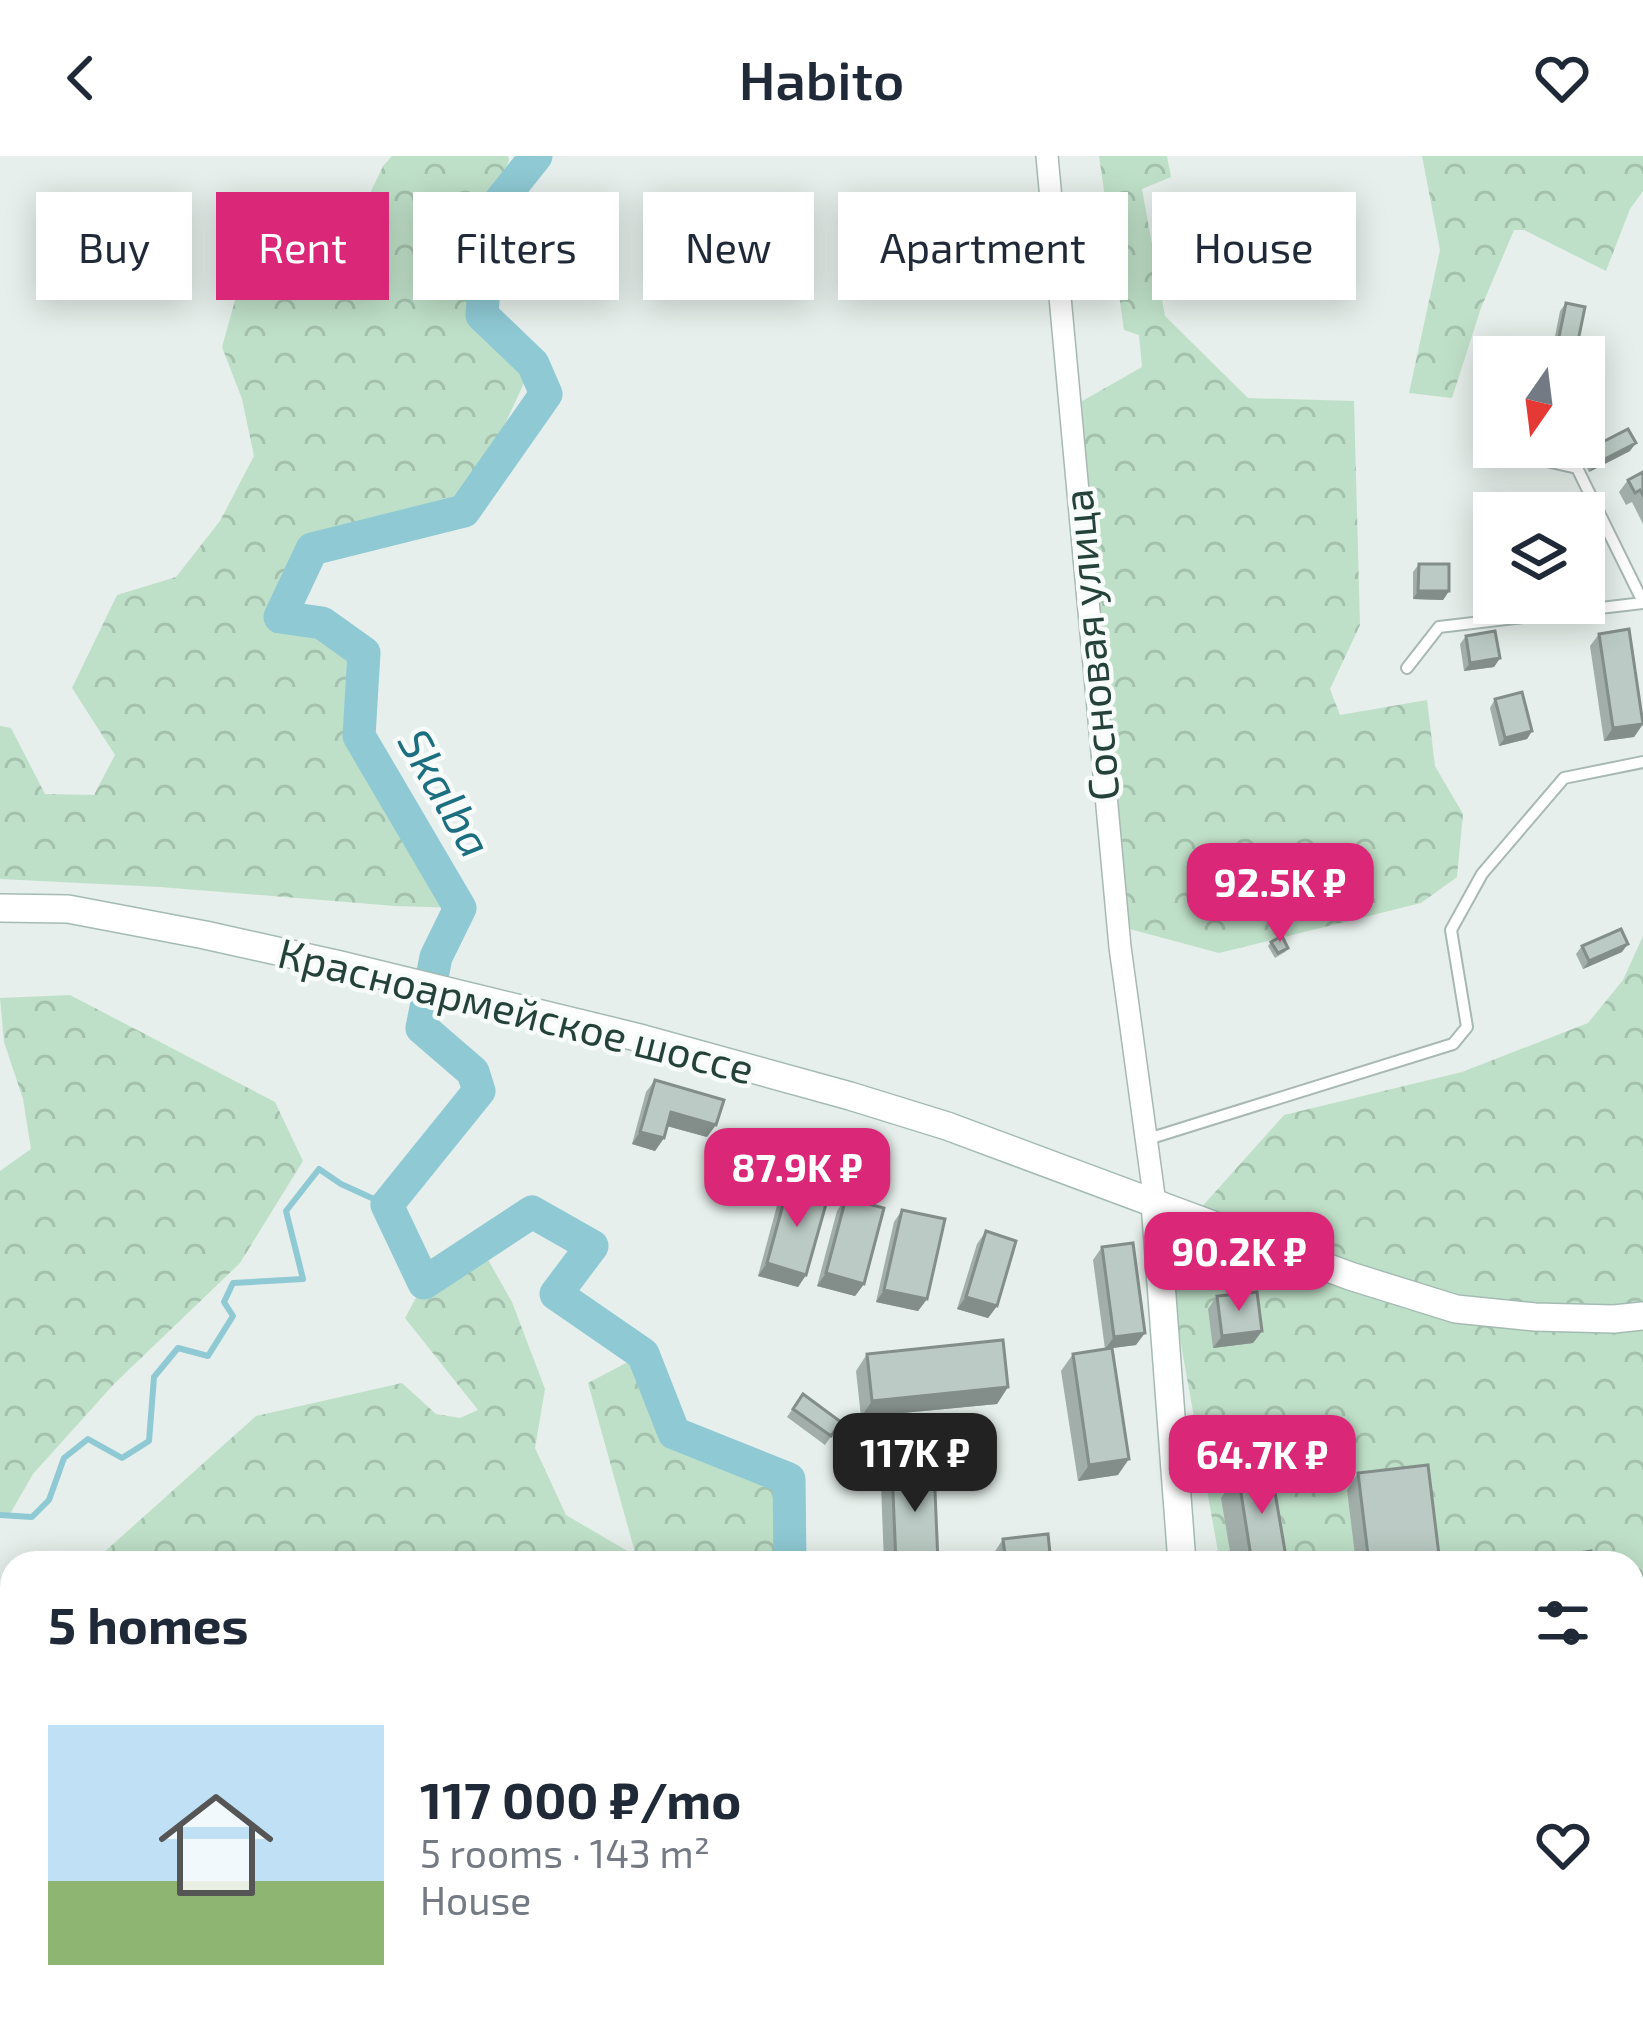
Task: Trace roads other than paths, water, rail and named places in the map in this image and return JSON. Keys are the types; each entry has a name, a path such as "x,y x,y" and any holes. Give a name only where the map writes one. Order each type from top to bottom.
{"main road":[{"name":"Красноармейское шоссе","path":"0,908 68,909 205,935 636,1037 947,1126 1350,1276 1456,1309 1535,1317 1643,1316"},
{"path":"1155,1203 1149,1244 1181,1551"}],"street":[{"name":"Сосновая улица","path":"1048,156 1120,946 1155,1203"}],"lane":[{"path":"1407,668 1438,627 1643,602 1577,468"},
{"path":"1148,1139 1453,1044 1467,1027 1451,930 1482,874 1564,778 1643,762"}],"waterway":[{"name":"Skalba","path":"536,156 489,215 482,315 533,364 546,394 464,511 312,549 280,617 322,623 364,653 359,736 460,908 436,957 422,1028 473,1072 479,1091 387,1205 424,1283 532,1212 592,1246 556,1294 643,1354 674,1433 789,1479 790,1551"},
{"path":"0,1515 32,1517 49,1500 64,1458 88,1439 122,1458 149,1441 154,1377 178,1348 208,1356 233,1316 224,1302 233,1283 303,1279 286,1211 319,1169 387,1205"}]}
